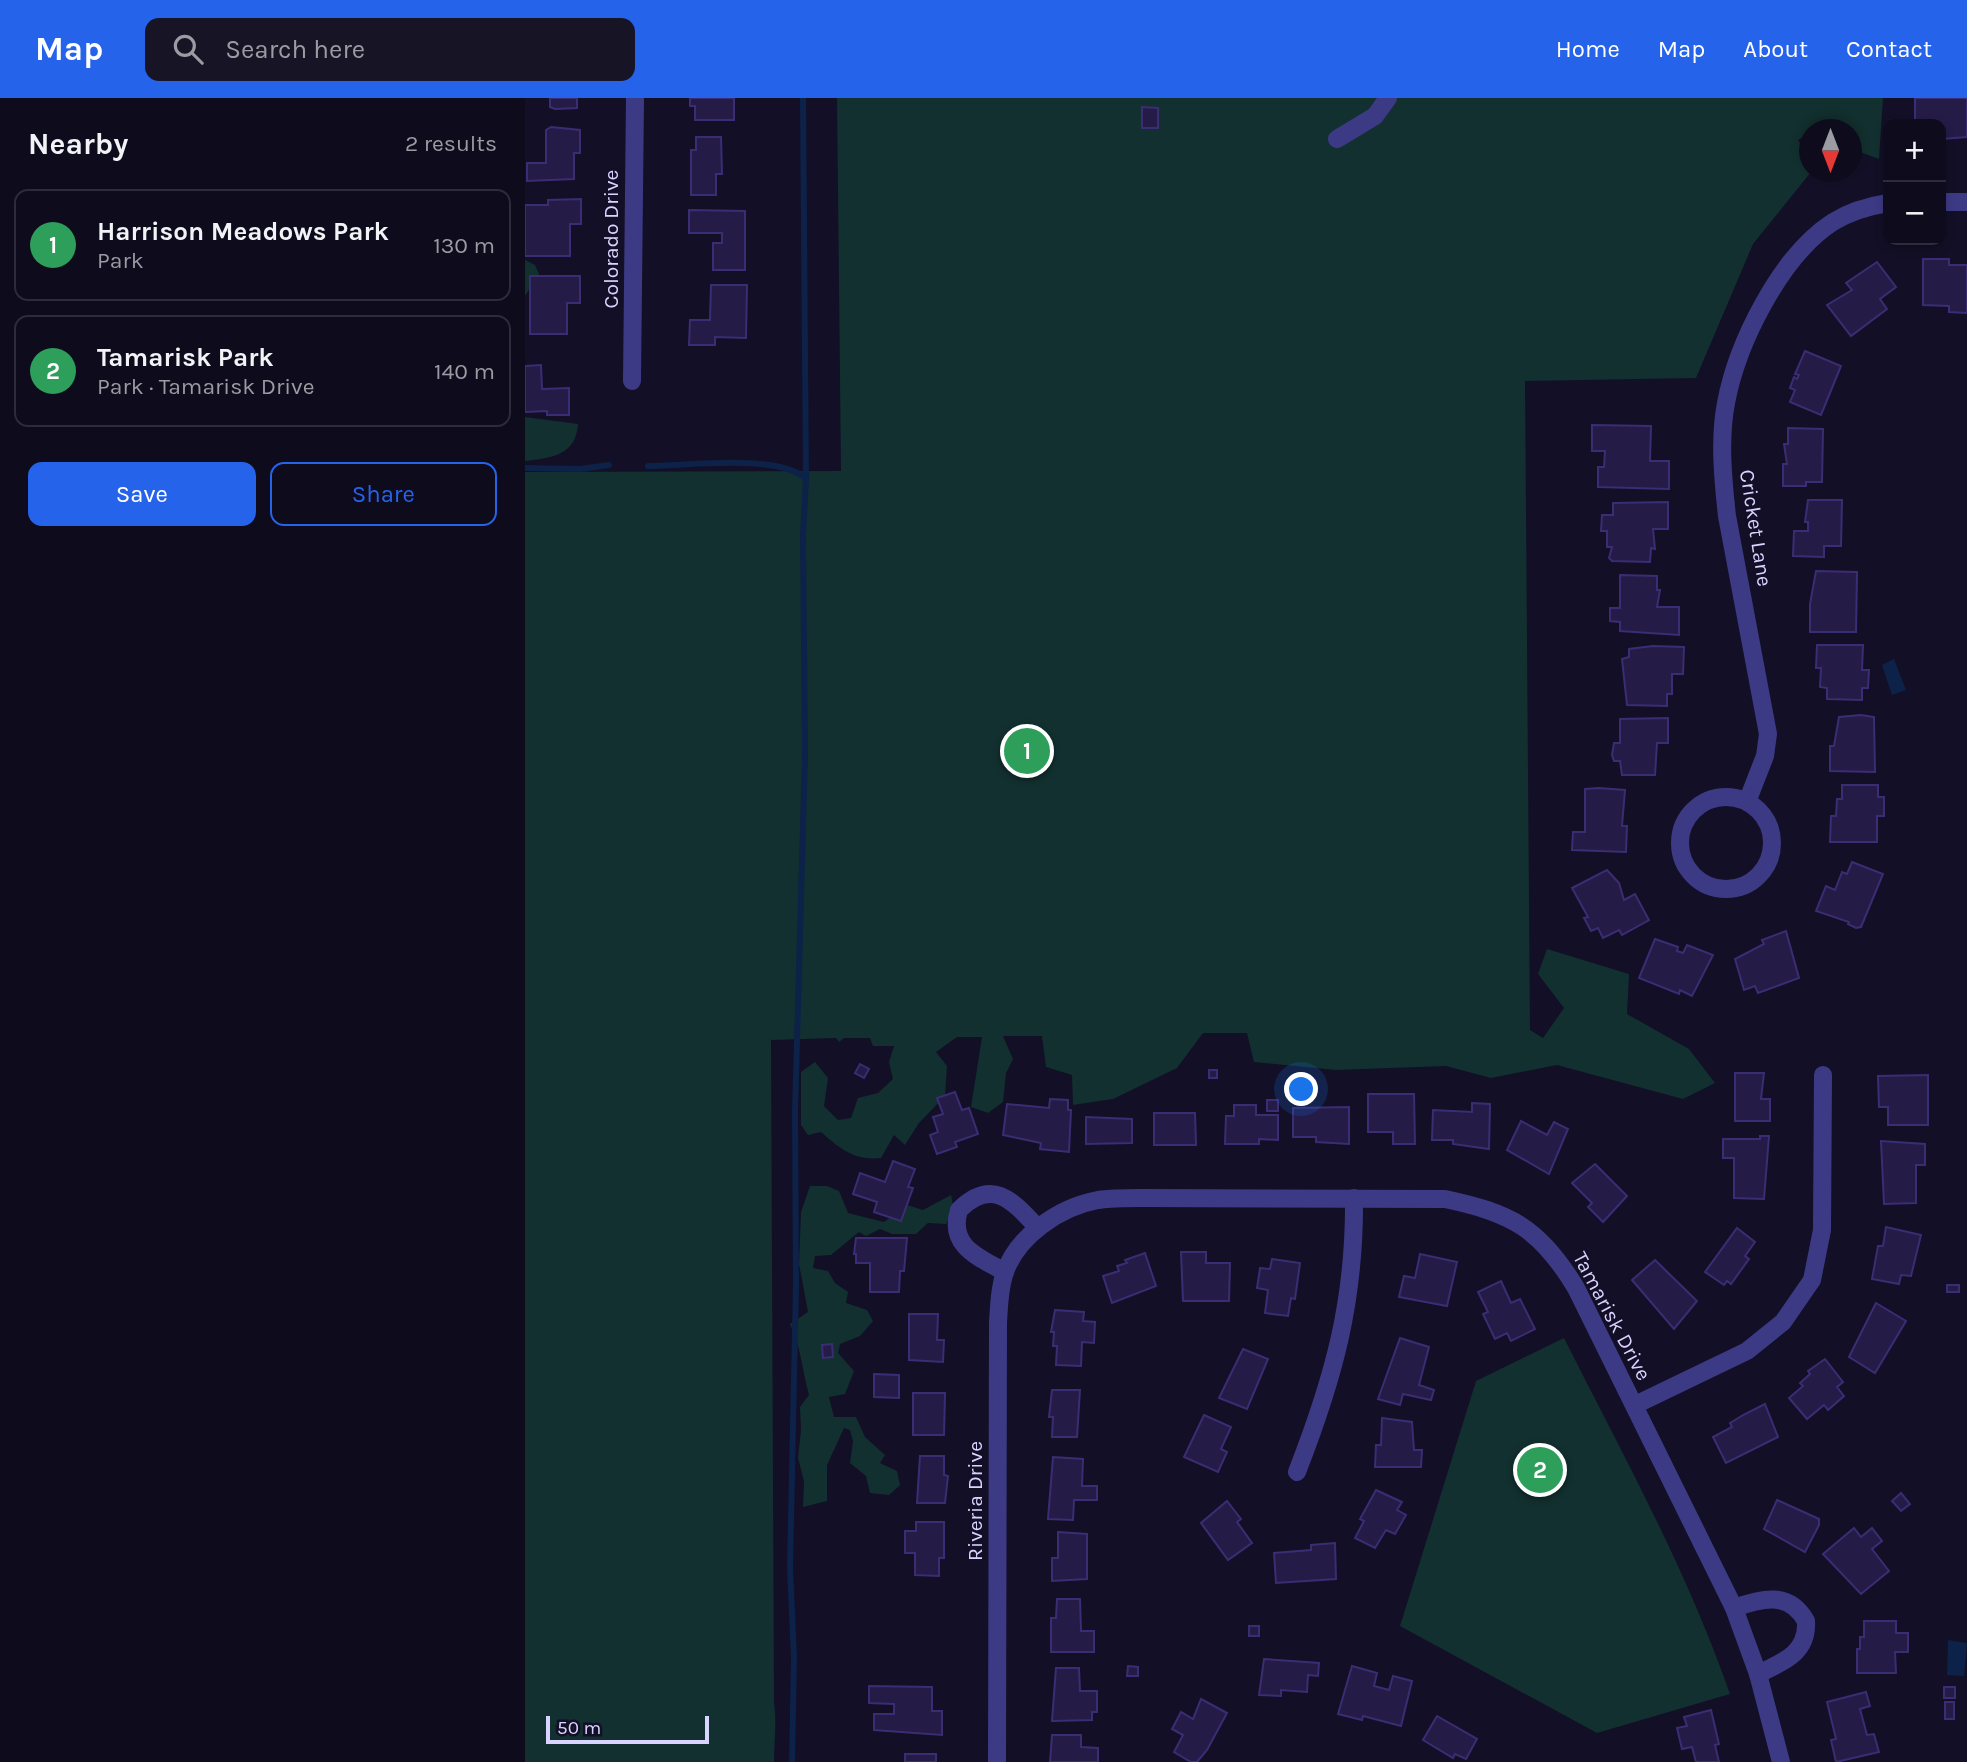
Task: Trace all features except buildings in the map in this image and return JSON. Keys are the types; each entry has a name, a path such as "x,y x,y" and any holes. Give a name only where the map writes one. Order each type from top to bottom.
{"street":[{"name":"Colorado Drive","path":"632,381 635,98"},
{"path":"1337,139 1375,116 1388,98"},
{"path":"1946,202 1967,202"},
{"name":"Cricket Lane","path":"1747,802 1765,756 1768,734 1727,516 1723,481 1725,405 1737,356 1761,309 1799,253 1832,223 1857,210 1883,204"},
{"path":"1717,798 1747,802 1764,817 1773,838 1772,854 1766,868 1743,887 1712,888 1699,881 1688,870 1680,841 1691,813 1703,803 1717,798"},
{"path":"1635,1405 1748,1352 1783,1322 1812,1280 1822,1230 1823,1075"},
{"path":"1005,1272 963,1247 957,1234 959,1210 977,1197 992,1193 1013,1202 1037,1227"},
{"path":"1297,1472 1326,1398 1337,1358 1347,1299 1354,1198"},
{"name":"Tamarisk Drive","path":"1021,1245 1037,1227 1064,1212 1097,1200 1444,1199 1490,1209 1518,1223 1540,1239 1560,1261 1635,1405 1734,1608 1758,1674 1781,1762"},
{"name":"Riveria Drive","path":"997,1762 998,1323 1005,1272 1021,1245"},
{"path":"1734,1608 1770,1598 1782,1599 1793,1604 1806,1621 1805,1640 1798,1651 1788,1660 1758,1674"}],"green space":[{"path":"837,98 1883,98 1879,159 1862,153 1862,119 1799,119 1799,182 1803,182 1753,244 1696,378 1525,381 1530,1030 1543,1038 1564,1008 1538,974 1547,949 1629,974 1627,1014 1689,1049 1715,1083 1683,1099 1557,1065 1491,1078 1446,1066 1336,1070 1254,1062 1247,1033 1203,1033 1177,1068 1113,1099 1073,1105 1072,1075 1046,1067 1042,1036 1003,1036 1013,1059 1006,1073 1003,1102 988,1113 971,1107 982,1037 957,1037 936,1052 947,1066 945,1096 919,1123 905,1145 894,1135 881,1158 863,1158 848,1153 821,1132 808,1135 801,1125 801,1072 815,1062 828,1078 824,1106 838,1120 851,1118 858,1098 878,1093 893,1079 889,1062 894,1046 873,1046 870,1038 844,1038 839,1042 836,1038 771,1040 774,1762 525,1762 525,472 841,471"},
{"path":"525,260 535,265 539,274 525,296"},
{"path":"525,417 578,424 573,442 561,453 525,461"},
{"path":"810,1186 827,1186 839,1191 848,1213 884,1222 907,1205 923,1210 951,1195 954,1210 946,1224 928,1223 916,1234 892,1234 880,1229 866,1236 859,1232 831,1255 815,1256 813,1268 828,1271 835,1283 848,1292 846,1303 867,1310 873,1321 860,1336 840,1344 838,1353 854,1371 845,1394 829,1397 834,1417 856,1417 865,1437 885,1455 880,1463 897,1471 900,1485 889,1495 870,1493 866,1476 850,1463 853,1441 850,1430 844,1428 827,1465 827,1501 803,1507 804,1481 798,1458 800,1407 809,1395 790,1324 808,1312 799,1264 801,1212"},
{"path":"1564,1338 1674,1558 1730,1694 1597,1733 1400,1626 1476,1381"}],"water":[{"path":"1894,659 1906,690 1892,695 1882,665"},
{"path":"1948,1640 1967,1643 1964,1676 1947,1675"}],"waterway":[{"path":"803,98 806,479"},
{"path":"648,466 754,463 793,471 806,479 803,535 805,755 795,1112 796,1283 790,1568 794,1658 792,1762"},
{"path":"525,468 580,469 609,465"}],"place":[{"name":"Harrison Meadows Park","path":"1027,751"},
{"name":"Tamarisk Park","path":"1540,1470"}]}
